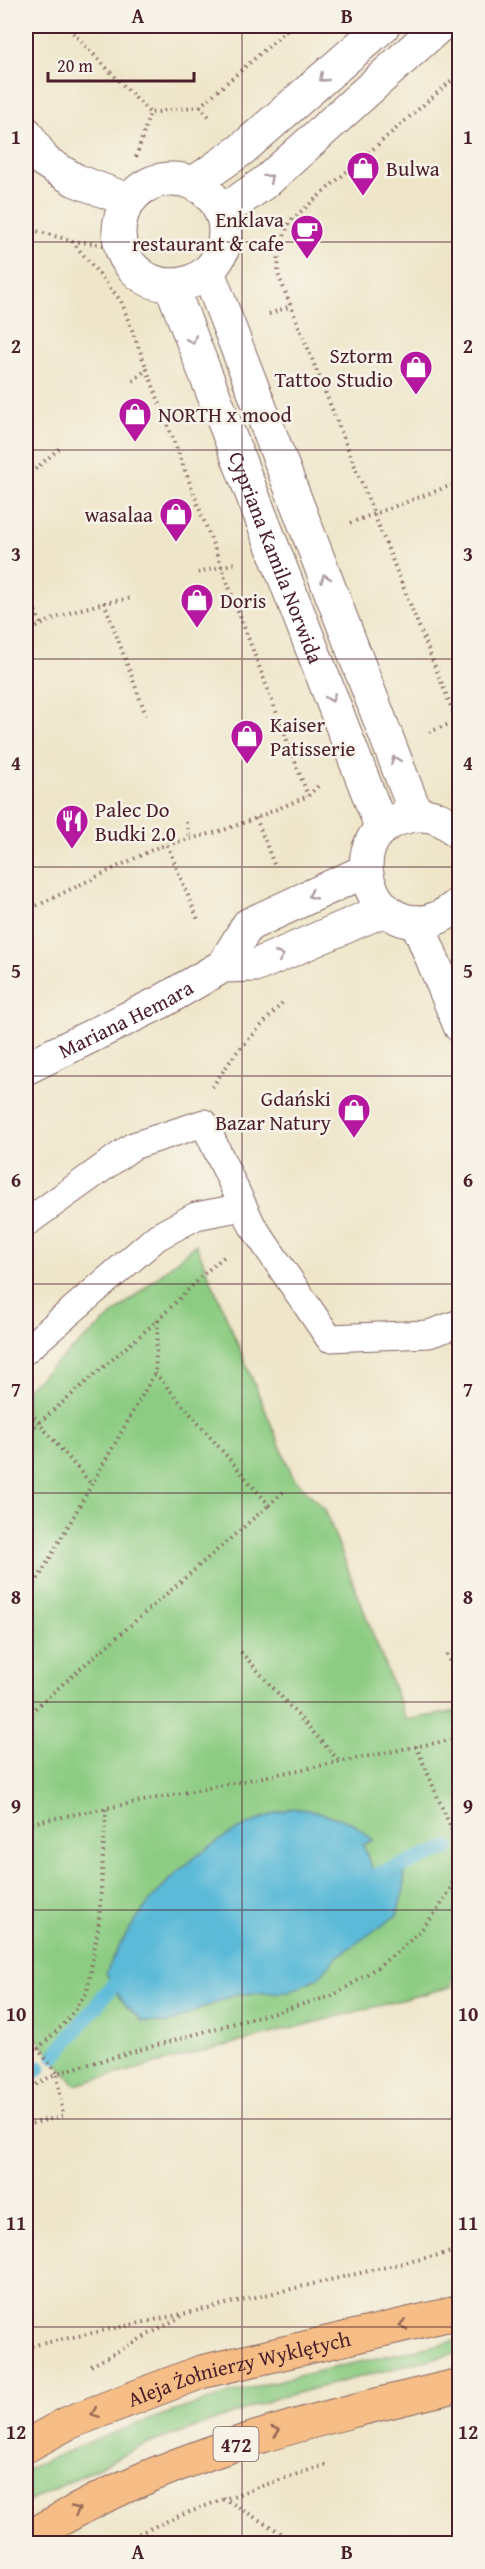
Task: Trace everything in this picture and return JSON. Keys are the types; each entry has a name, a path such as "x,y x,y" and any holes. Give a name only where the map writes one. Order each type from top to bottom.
{"main road":[{"name":"Aleja Żołnierzy Wyklętych","path":"26,2446 68,2423 201,2372 459,2312"},
{"name":"472","path":"26,2540 66,2514 189,2459 315,2418 459,2385"}],"street":[{"path":"221,213 268,180 438,26"},
{"path":"194,183 241,150 372,35 386,73"},
{"path":"26,133 44,161 75,180 115,196 138,189 151,182 180,179 194,183 205,190 221,213 225,228 224,244 218,259 208,272 184,284 171,285 154,282 139,274 127,262 120,247 118,230 121,214 115,196"},
{"name":"Cypriana Kamila Norwida","path":"208,272 416,814"},
{"name":"Cypriana Kamila Norwida","path":"171,285 382,829"},
{"path":"458,829 443,820 416,814 403,817 382,829 368,852 365,871 369,888 384,910 404,919 417,922 433,920 447,914 459,904"},
{"name":"Mariana Hemara","path":"223,966 248,925 365,871"},
{"name":"Mariana Hemara","path":"26,1068 161,1002 223,966 257,965 384,910"},
{"path":"417,922 459,1026"}],"lane":[{"path":"26,1223 133,1146 204,1123 248,1216 329,1338 429,1334 459,1323"},
{"path":"26,1350 157,1237 196,1216 248,1216"}],"path":[{"path":"63,26 73,33 150,113"},
{"path":"150,113 200,106 292,26"},
{"path":"459,73 289,222 279,251 278,274 459,729"},
{"path":"115,196 134,163 150,113"},
{"path":"26,228 72,241 120,247"},
{"path":"72,241 121,301 308,796"},
{"path":"459,269 459,274"},
{"path":"133,381 147,369"},
{"path":"26,477 62,446"},
{"path":"374,515 459,482"},
{"path":"198,573 221,568"},
{"path":"26,589 41,624"},
{"path":"26,633 41,624 104,602 133,598"},
{"path":"104,602 146,715"},
{"path":"26,911 167,845 221,831 308,796 323,781"},
{"path":"256,818 277,870"},
{"path":"186,822 190,839"},
{"path":"167,845 202,928"},
{"path":"204,1123 212,1087 236,1053 289,995"},
{"path":"26,1434 158,1320 226,1255 248,1216"},
{"path":"26,1600 155,1373 158,1320"},
{"path":"155,1373 269,1505"},
{"path":"26,1408 91,1484"},
{"path":"26,1716 283,1492"},
{"path":"241,1652 339,1761"},
{"path":"447,1654 459,1690"},
{"path":"26,1824 459,1738"},
{"path":"416,1746 457,1845 459,1855"},
{"path":"38,2049 65,2024 87,1992 99,1922 106,1808"},
{"path":"26,2090 57,2073 332,1996 390,1958 410,1940 449,1891 459,1861"},
{"path":"26,2034 57,2073 63,2116 26,2125"},
{"path":"26,2347 188,2313 459,2250"},
{"path":"86,2368 188,2313"},
{"path":"117,2544 153,2526 223,2498 332,2463"},
{"path":"223,2498 299,2544"}],"green space":[{"path":"196,1244 293,1477 325,1510 406,1720 459,1711 459,1948 451,1987 75,2085 26,2025 26,1389"},
{"path":"459,2340 459,2352 277,2398 137,2448 26,2503 26,2470 121,2430 186,2407 285,2379"}],"water":[{"path":"292,1808 315,1811 353,1823 373,1840 363,1845 377,1882 404,1872 404,1889 397,1915 338,1956 319,1977 289,1992 236,1994 166,2024 142,2021 127,2007 106,1973 138,1917 158,1892 205,1850 261,1819"}],"waterway":[{"path":"374,1876 448,1848"},
{"path":"55,2056 112,1986"},
{"path":"26,2077 39,2068"}],"place":[{"name":"Bulwa","path":"363,197"},
{"name":"Enklava restaurant & cafe","path":"307,260"},
{"name":"Sztorm Tattoo Studio","path":"416,396"},
{"name":"NORTH x mood","path":"135,443"},
{"name":"wasalaa","path":"176,543"},
{"name":"Doris","path":"197,629"},
{"name":"Kaiser Patisserie","path":"247,765"},
{"name":"Palec Do Budki 2.0","path":"72,850"},
{"name":"Gdański Bazar Natury","path":"354,1139"}]}
